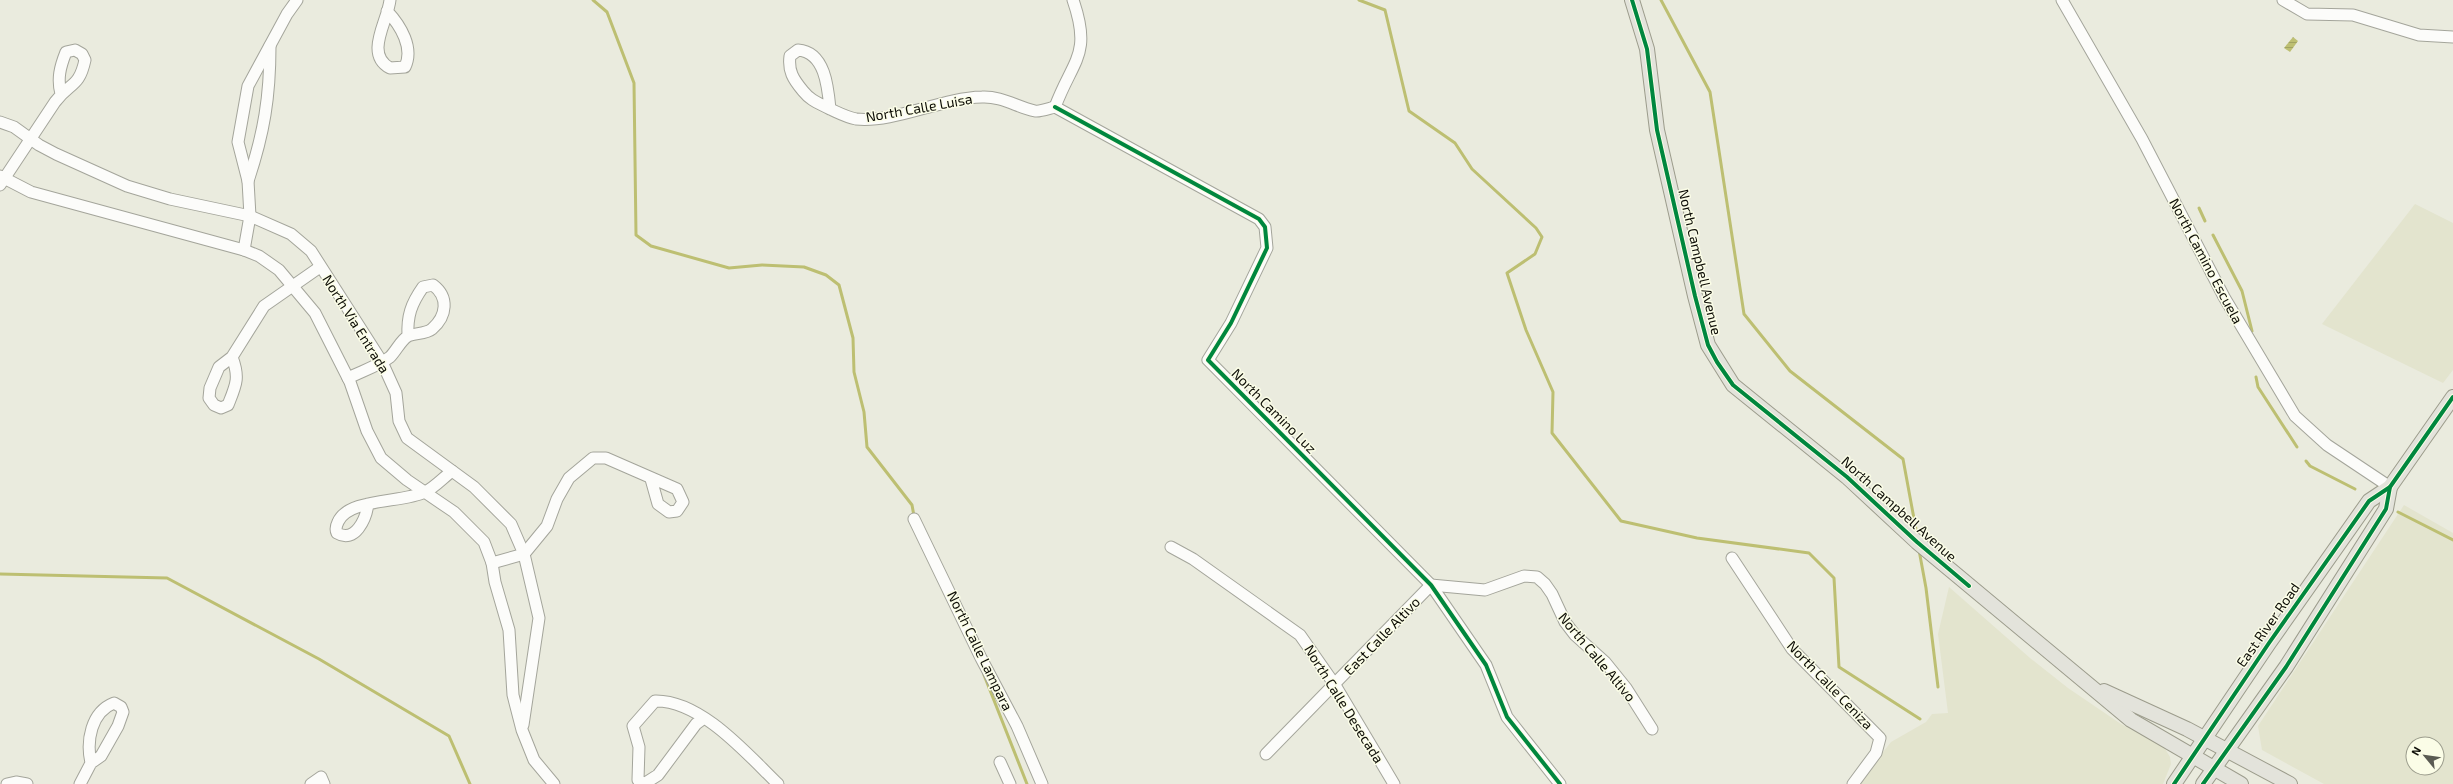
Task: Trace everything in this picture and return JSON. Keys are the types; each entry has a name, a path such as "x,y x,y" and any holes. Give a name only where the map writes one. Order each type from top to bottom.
{"main road":[{"name":"North Campbell Avenue","path":"1632,0 1647,49 1658,130 1708,345 1733,384 1848,477 1921,545 2091,685 2131,720 2192,757 2241,784"},
{"name":"East River Road","path":"2174,784 2268,642 2369,501 2390,487 2453,397"},
{"name":"East River Road","path":"2203,784 2305,638 2339,580 2386,509 2390,487"},
{"name":"North Campbell Avenue","path":"2091,685 2227,750 2290,784"}],"street":[{"path":"244,250 250,216 248,181 238,142 248,86 287,14 297,0"},
{"path":"387,11 402,30 409,59 405,68 390,68 381,60 378,46 380,31 390,0"},
{"path":"1056,107 1063,87 1078,61 1082,43 1082,25 1073,0"},
{"name":"North Camino Escuela","path":"2062,0 2142,139 2224,297 2295,416 2327,446 2390,487"},
{"path":"2283,0 2307,14 2353,15 2419,35 2453,37"},
{"path":"248,181 262,142 270,89 270,45"},
{"name":"North Calle Luisa","path":"830,109 826,81 818,60 805,50 798,50 790,56 788,67 790,75 813,102 841,115 856,119 912,112 940,102 983,97 1011,102 1036,111 1056,107"},
{"path":"2,179 61,94"},
{"name":"North Camino Luz","path":"1056,107 1259,219 1265,227 1267,248 1231,323 1208,360 1431,585 1486,665 1507,717 1560,784"},
{"name":"North Via Entrada","path":"0,122 14,127 56,154 126,186 170,199 250,216 291,234 311,251 382,362 396,394 399,421 407,438 474,487 511,524 524,554 539,618 522,730"},
{"name":"North Via Entrada","path":"2,179 32,192 244,250 259,256 279,270 315,313 348,378 368,431 381,458 454,512 484,542 492,563 495,582 510,630 513,695 522,730 534,760 554,784"},
{"path":"232,357 264,306 320,267"},
{"path":"348,378 382,362 391,356 408,336 431,330 443,315 445,304 442,291 433,285 423,287 412,302 407,320 408,336"},
{"path":"492,563 524,554 547,526 557,499 569,478 593,458 606,458 651,479"},
{"path":"368,504 425,492 452,471"},
{"name":"North Calle Lampara","path":"914,519 981,658 1017,726 1042,784"},
{"name":"North Calle Desecada","path":"1171,547 1193,559 1300,635 1335,685 1394,784"},
{"name":"North Calle Ceniza","path":"1732,558 1792,649 1880,738 1876,753 1853,784"},
{"name":"North Calle Altivo","path":"1431,585 1485,590 1524,576 1537,578 1546,584 1565,622 1575,635 1605,662 1626,688 1652,729"},
{"name":"East Calle Altivo","path":"1266,754 1431,585"},
{"path":"704,718 696,724 658,775 644,784 636,782 639,747 633,726 655,701 680,704 704,718 733,740 778,784"},
{"path":"80,784 91,763 101,756 118,726 123,712 121,707 114,703 106,706 95,721 90,736 91,763"},
{"path":"1000,762 1010,784"},
{"path":"311,784 321,777 324,784"},
{"path":"7,784 16,782 27,784"}],"shaded area":[{"path":"2293,37 2298,41 2290,52 2284,48"},
{"path":"2415,204 2453,223 2453,370 2443,383 2322,324"},
{"path":"2404,505 2453,533 2453,784 2324,784 2262,750 2258,726"},
{"path":"1949,587 2030,658 2068,688 2121,724 2164,747 2170,757 2171,764 2163,784 1858,784 1891,742 1926,722 1932,714 1948,713 1938,634"}],"waterway":[{"path":"593,0 607,12 634,83 636,235 651,246 729,268 762,265 804,267 826,275 839,285 853,338 854,372 864,412 867,447 912,505 914,516"},
{"path":"1359,0 1385,10 1409,111 1455,143 1472,169 1536,228 1542,237 1535,254 1507,273 1526,330 1553,392 1552,433 1621,521 1697,538 1809,553 1834,578 1839,667 1920,719"},
{"path":"1661,0 1710,92 1744,314 1790,371 1903,459 1917,535"},
{"path":"2199,208 2205,221"},
{"path":"2213,235 2242,291 2252,331"},
{"path":"2256,377 2258,387 2297,447"},
{"path":"2306,461 2310,466 2355,489"},
{"path":"2398,512 2453,540"},
{"path":"1919,550 1926,588 1938,687"},
{"path":"0,574 167,578 319,659 449,736 470,784"},
{"path":"984,675 1027,784"}],"cycle path":[{"path":"1632,0 1647,49 1657,130 1695,296 1708,345 1717,362 1733,385 1847,477 1917,542 1969,586"},
{"path":"1055,107 1259,219 1265,227 1267,248 1231,323 1208,360 1431,585 1486,665 1507,717 1560,784"},
{"path":"2174,784 2269,643 2369,501 2390,487 2453,397"},
{"path":"2203,784 2286,667 2386,509 2390,487"}]}
